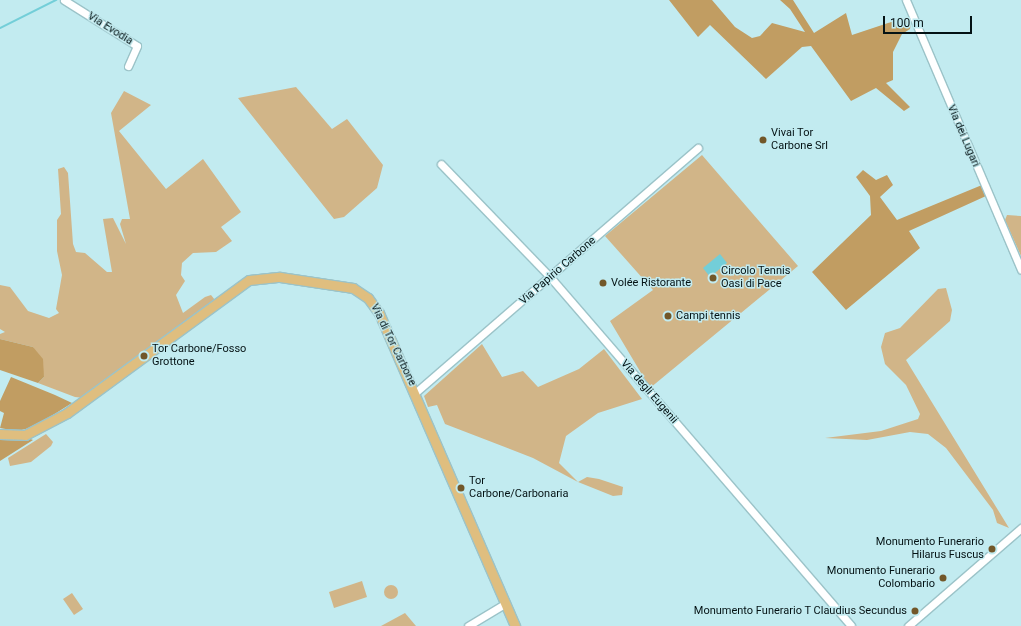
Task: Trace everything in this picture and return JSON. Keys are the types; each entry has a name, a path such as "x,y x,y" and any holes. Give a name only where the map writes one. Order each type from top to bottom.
{"main road":[{"name":"Via di Tor Carbone","path":"0,434 25,435 64,416 230,293 262,277 333,284 366,296 379,313 416,392 515,626"}],"street":[{"name":"Via Evodia","path":"64,0 137,46 128,66"},
{"name":"Via dei Lugari","path":"906,0 1021,270"},
{"name":"Via Papirio Carbone","path":"416,392 550,278 698,148"},
{"name":"Via degli Eugenii","path":"441,164 550,278 851,626"},
{"path":"908,626 1021,528"},
{"path":"468,626 506,604"}],"shaded area":[{"path":"669,0 712,0 735,27 752,38 760,36 772,23 805,32 790,9 780,0 793,0 814,33 846,13 852,35 894,21 897,28 902,28 907,20 911,21 910,29 902,34 893,52 893,80 886,83 910,107 904,111 876,88 851,101 811,46 802,47 766,79 710,25 698,37"},
{"path":"296,87 332,129 347,119 383,165 377,188 344,217 334,219 238,98"},
{"path":"124,91 151,105 119,131 166,189 203,159 241,212 221,227 232,241 216,252 193,253 182,263 181,275 185,281 176,295 183,313 205,297 211,295 215,300 84,398 75,397 38,383 44,377 33,347 0,339 0,334 5,332 0,329 0,285 10,287 28,311 49,318 59,313 56,309 62,275 57,251 57,220 61,214 58,169 64,167 68,173 73,244 76,252 85,253 107,272 112,272 103,219 113,218 126,244 120,224 122,219 130,219 111,113"},
{"name":"Circolo Tennis Oasi di Pace","path":"702,155 798,266 650,388 610,321 653,290 605,236"},
{"path":"863,170 876,180 887,175 893,185 880,197 897,220 982,185 986,196 909,231 920,248 846,310 812,272 871,215 870,196 856,177"},
{"path":"1007,215 1021,216 1021,256 1005,220"},
{"path":"946,288 952,310 950,321 906,360 1009,528 997,523 993,510 946,448 928,434 910,432 867,440 825,438 881,431 918,419 920,414 906,385 885,364 881,347 885,333 900,328 938,289"},
{"path":"0,339 33,347 43,359 44,377 38,383 0,370"},
{"path":"482,344 502,377 523,371 538,387 579,369 604,349 642,399 598,413 566,436 559,463 578,482 533,458 445,424 437,405 428,407 424,396"},
{"path":"11,377 72,403 34,427 17,431 0,428 4,413 0,411 0,401"},
{"path":"46,434 53,442 51,446 31,462 10,466 8,458"},
{"path":"0,437 28,438 33,440 0,461"},
{"path":"587,477 599,479 623,487 622,495 613,496 578,482"},
{"path":"362,581 367,597 334,608 329,592"},
{"path":"391,585 396,587 398,592 396,597 391,599 386,597 384,592 386,587"},
{"path":"72,593 83,609 74,615 63,599"},
{"path":"405,613 416,626 381,626"}],"water":[{"path":"720,254 727,263 710,277 703,268"}],"waterway":[{"path":"0,28 56,0"}],"place":[{"name":"Vivai Tor Carbone Srl","path":"763,140"},
{"name":"Circolo Tennis Oasi di Pace","path":"713,278"},
{"name":"Volée Ristorante","path":"603,283"},
{"name":"Campi tennis","path":"668,316"},
{"name":"Tor Carbone/Fosso Grottone","path":"144,356"},
{"name":"Tor Carbone/Carbonaria","path":"461,488"},
{"name":"Monumento Funerario Hilarus Fuscus","path":"992,549"},
{"name":"Monumento Funerario Colombario","path":"943,578"},
{"name":"Monumento Funerario T Claudius Secundus","path":"915,611"}]}
